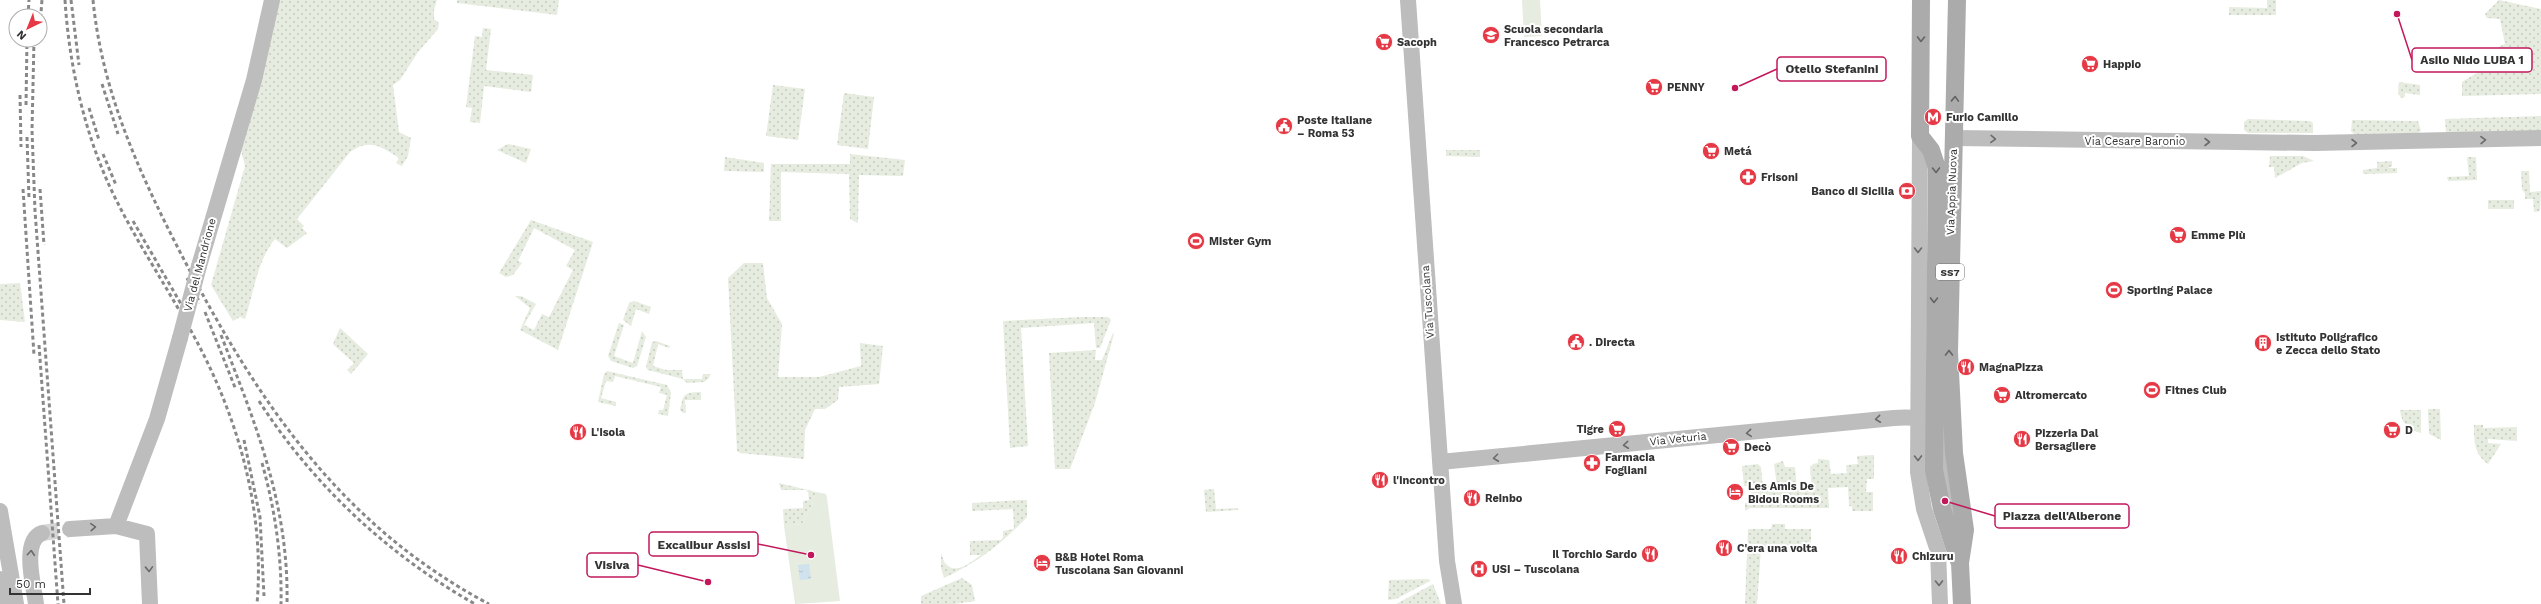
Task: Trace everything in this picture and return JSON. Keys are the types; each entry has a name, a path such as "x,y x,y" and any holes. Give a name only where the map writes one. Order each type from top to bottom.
{"main road":[{"name":"Via Appia Nuova","path":"1921,0 1920,136 1931,150 1937,168 1925,376 1933,396 1925,420"},
{"name":"Via Appia Nuova","path":"1957,0 1949,322 1951,406 1965,530 1960,564"},
{"path":"1925,420 1937,490 1960,564 1962,604"}],"street":[{"name":"Via del Mandrione","path":"116,526 157,419 199,266 254,80 272,0"},
{"name":"Via Tuscolana","path":"1408,0 1447,569 1454,604"},
{"name":"Via Cesare Baronio","path":"1954,138 2315,143 2541,138"},
{"name":"Via Appia Nuova","path":"1925,376 1925,420"},
{"path":"1933,396 1946,392 1950,384"},
{"name":"Via Veturia","path":"1440,462 1894,418 1925,420"},
{"path":"1925,420 1919,484 1924,509 1934,536 1938,556 1940,604"},
{"path":"0,511 16,604"},
{"path":"70,528 116,526 145,533 150,604"},
{"path":"36,604 31,550 34,539 42,533"},
{"path":"0,579 4,604"}],"shaded area":[{"path":"279,0 437,0 434,10 434,19 439,23 438,29 418,52 400,80 393,85 399,132 411,138 408,156 402,166 396,163 399,158 387,150 375,146 363,145 350,152 297,219 304,226 302,228 307,233 287,248 275,239 260,267 245,319 240,317 233,321 211,285 245,166 241,150"},
{"path":"457,0 559,0 557,15 457,3"},
{"path":"1522,0 1540,0 1542,36 1524,37"},
{"path":"2267,0 2276,0 2276,15 2229,15 2229,7 2267,8"},
{"path":"2499,0 2541,9 2541,94 2462,96 2462,82 2480,71 2482,57 2496,53 2498,47 2505,44 2500,19 2487,18 2485,14"},
{"path":"483,28 491,29 486,70 533,75 531,92 484,86 480,123 470,122 472,108 466,107 475,36 482,37"},
{"path":"2399,82 2420,85 2420,95 2405,93 2405,97 2401,98 2398,93"},
{"path":"773,85 805,89 798,140 766,136"},
{"path":"844,93 874,97 868,149 837,145"},
{"path":"2541,116 2541,131 2446,134 2445,119"},
{"path":"2248,119 2310,121 2313,123 2313,133 2248,133 2244,130 2244,122"},
{"path":"2352,120 2418,121 2421,131 2418,133 2354,134 2351,131"},
{"path":"508,144 531,149 526,163 497,150"},
{"path":"1446,150 1480,150 1480,157 1446,156"},
{"path":"850,154 905,160 903,176 859,175 858,223 850,219 849,174 781,172 781,221 769,221 771,164 850,164"},
{"path":"2270,156 2303,156 2314,161 2302,163 2275,178 2274,167 2269,167"},
{"path":"725,157 764,163 764,172 724,171"},
{"path":"2467,157 2476,157 2477,180 2448,181 2447,177 2469,176"},
{"path":"2392,161 2392,166 2388,168 2397,168 2397,173 2363,174 2363,170 2377,168 2377,162"},
{"path":"2521,171 2529,171 2530,192 2541,191 2540,211 2534,212 2533,199 2525,199 2525,193 2522,190"},
{"path":"2488,200 2514,200 2514,209 2488,209"},
{"path":"531,220 593,242 558,350 520,330 530,308 515,296 521,296 536,304 524,325 534,330 542,314 549,317 573,270 566,266 575,250 534,228 518,261 522,263 513,275 506,277 499,273"},
{"path":"744,263 763,263 767,298 782,324 778,377 819,377 861,366 860,343 883,346 879,384 839,387 838,400 825,409 815,409 805,430 804,459 740,453 737,451 728,278"},
{"path":"20,283 25,322 0,320 0,284"},
{"path":"634,301 651,307 649,314 636,309 631,326 623,320 629,303"},
{"path":"1108,317 1111,320 1100,348 1096,348 1094,323 1021,328 1028,446 1010,448 1003,321"},
{"path":"619,323 624,325 614,356 633,363 642,331 646,337 637,366 633,368 611,361 608,356"},
{"path":"340,328 368,354 351,374 347,370 354,363 333,344"},
{"path":"1113,333 1114,334 1095,403 1070,469 1055,469 1049,353 1096,350 1095,360 1102,360"},
{"path":"656,341 670,346 669,348 658,344 653,366 666,370 682,370 683,379 648,370 646,367 652,342"},
{"path":"607,371 667,385 671,393 668,416 658,414 659,410 663,410 667,395 659,393 661,387 615,376 613,382 606,381 601,398 616,402 616,406 598,402 604,374"},
{"path":"703,374 710,374 709,378 704,382 687,383 683,379 702,379"},
{"path":"701,392 701,400 685,400 686,413 683,413 680,410 682,400 685,395"},
{"path":"2428,409 2440,409 2441,440 2429,434"},
{"path":"2400,410 2421,410 2421,433 2409,428 2406,425 2402,419"},
{"path":"2474,425 2483,425 2483,428 2517,427 2517,441 2488,439 2488,443 2501,444 2488,464 2483,460 2477,451"},
{"path":"1874,455 1874,479 1867,479 1866,492 1873,492 1873,511 1852,511 1852,506 1849,506 1848,487 1828,488 1829,508 1750,508 1745,511 1745,503 1750,502 1752,486 1744,486 1742,466 1758,464 1761,467 1763,486 1777,486 1774,464 1783,461 1785,467 1795,467 1797,489 1812,489 1810,467 1813,464 1818,463 1818,459 1829,460 1831,474 1847,473 1846,465 1858,464 1857,456"},
{"path":"779,483 816,492 812,505 802,524 784,526 783,509 803,508 803,501 809,500 808,492 806,490 781,490"},
{"path":"1214,489 1216,509 1238,508 1238,510 1206,512 1204,490"},
{"path":"816,492 826,494 827,498 840,601 795,604 784,526 802,524 812,505"},
{"path":"1027,500 1027,517 1009,535 989,552 968,566 944,578 941,568 941,553 947,565 951,568 960,568 981,555 970,555 970,541 1001,540 1003,538 1003,531 1014,529 1013,509 972,511 972,503"},
{"path":"1772,524 1785,524 1785,529 1811,529 1811,553 1761,549 1757,604 1745,604 1748,529 1771,529"},
{"path":"962,578 972,585 975,601 954,604 921,604 921,596"},
{"path":"1429,579 1430,581 1396,599 1388,600 1389,580"},
{"path":"1433,584 1441,604 1396,604 1398,603"}],"water":[{"path":"809,564 811,579 800,580 798,565"}],"tunnel":[{"path":"42,533 70,529"}],"railway":[{"path":"28,8 29,0"},
{"path":"41,8 42,0"},
{"path":"65,0 74,71 85,118 100,163 129,225 196,340 225,402 236,435 246,468 253,502 257,536 257,604"},
{"path":"71,0 79,65"},
{"path":"93,0 104,66 113,98 136,160 179,250 238,356 271,406 306,452 345,496 388,536 435,572 489,604"},
{"path":"26,105 27,48"},
{"path":"34,48 32,130 35,211 64,604"},
{"path":"102,84 118,134"},
{"path":"20,95 21,147"},
{"path":"89,108 99,140"},
{"path":"27,137 29,199"},
{"path":"103,154 116,185"},
{"path":"23,189 34,355"},
{"path":"40,189 44,245"},
{"path":"133,221 181,304"},
{"path":"187,278 200,303"},
{"path":"205,312 236,390"},
{"path":"221,335 258,434 268,466 282,533 286,568 287,604"},
{"path":"39,345 58,604"},
{"path":"259,401 280,432 303,461 355,516 412,563 443,585 475,604"},
{"path":"244,440 260,517 264,596"},
{"path":"262,463 271,498 277,533 281,604"}],"place":[{"name":"Asilo Nido LUBA 1","path":"2397,14"},
{"name":"Scuola secondaria Francesco Petrarca","path":"1491,35"},
{"name":"Sacoph","path":"1384,42"},
{"name":"Happio","path":"2090,64"},
{"name":"PENNY","path":"1654,87"},
{"name":"Otello Stefanini","path":"1735,88"},
{"name":"Furio Camillo","path":"1933,117"},
{"name":"Poste Italiane – Roma 53","path":"1284,126"},
{"name":"Metá","path":"1711,151"},
{"name":"Frisoni","path":"1748,177"},
{"name":"Banco di Sicilia","path":"1907,191"},
{"name":"Emme Più","path":"2178,235"},
{"name":"Mister Gym","path":"1196,241"},
{"name":"Sporting Palace","path":"2114,290"},
{"name":". Directa","path":"1576,342"},
{"name":"Istituto Poligrafico e Zecca dello Stato","path":"2263,343"},
{"name":"MagnaPizza","path":"1966,367"},
{"name":"Fitnes Club","path":"2152,390"},
{"name":"Altromercato","path":"2002,395"},
{"name":"Tigre","path":"1617,429"},
{"name":"D","path":"2392,430"},
{"name":"L'isola","path":"578,432"},
{"name":"Pizzeria Dal Bersagliere","path":"2022,439"},
{"name":"Decò","path":"1731,447"},
{"name":"Farmacia Fogliani","path":"1592,463"},
{"name":"l'incontro","path":"1380,480"},
{"name":"Les Amis De Bidou Rooms","path":"1735,492"},
{"name":"Reinbo","path":"1472,498"},
{"name":"Piazza dell'Alberone","path":"1945,501"},
{"name":"C'era una volta","path":"1724,548"},
{"name":"Il Torchio Sardo","path":"1650,554"},
{"name":"Excalibur Assisi","path":"811,555"},
{"name":"Chizuru","path":"1899,556"},
{"name":"B&B Hotel Roma Tuscolana San Giovanni","path":"1042,563"},
{"name":"USI – Tuscolana","path":"1479,569"},
{"name":"Visiva","path":"708,582"}]}
